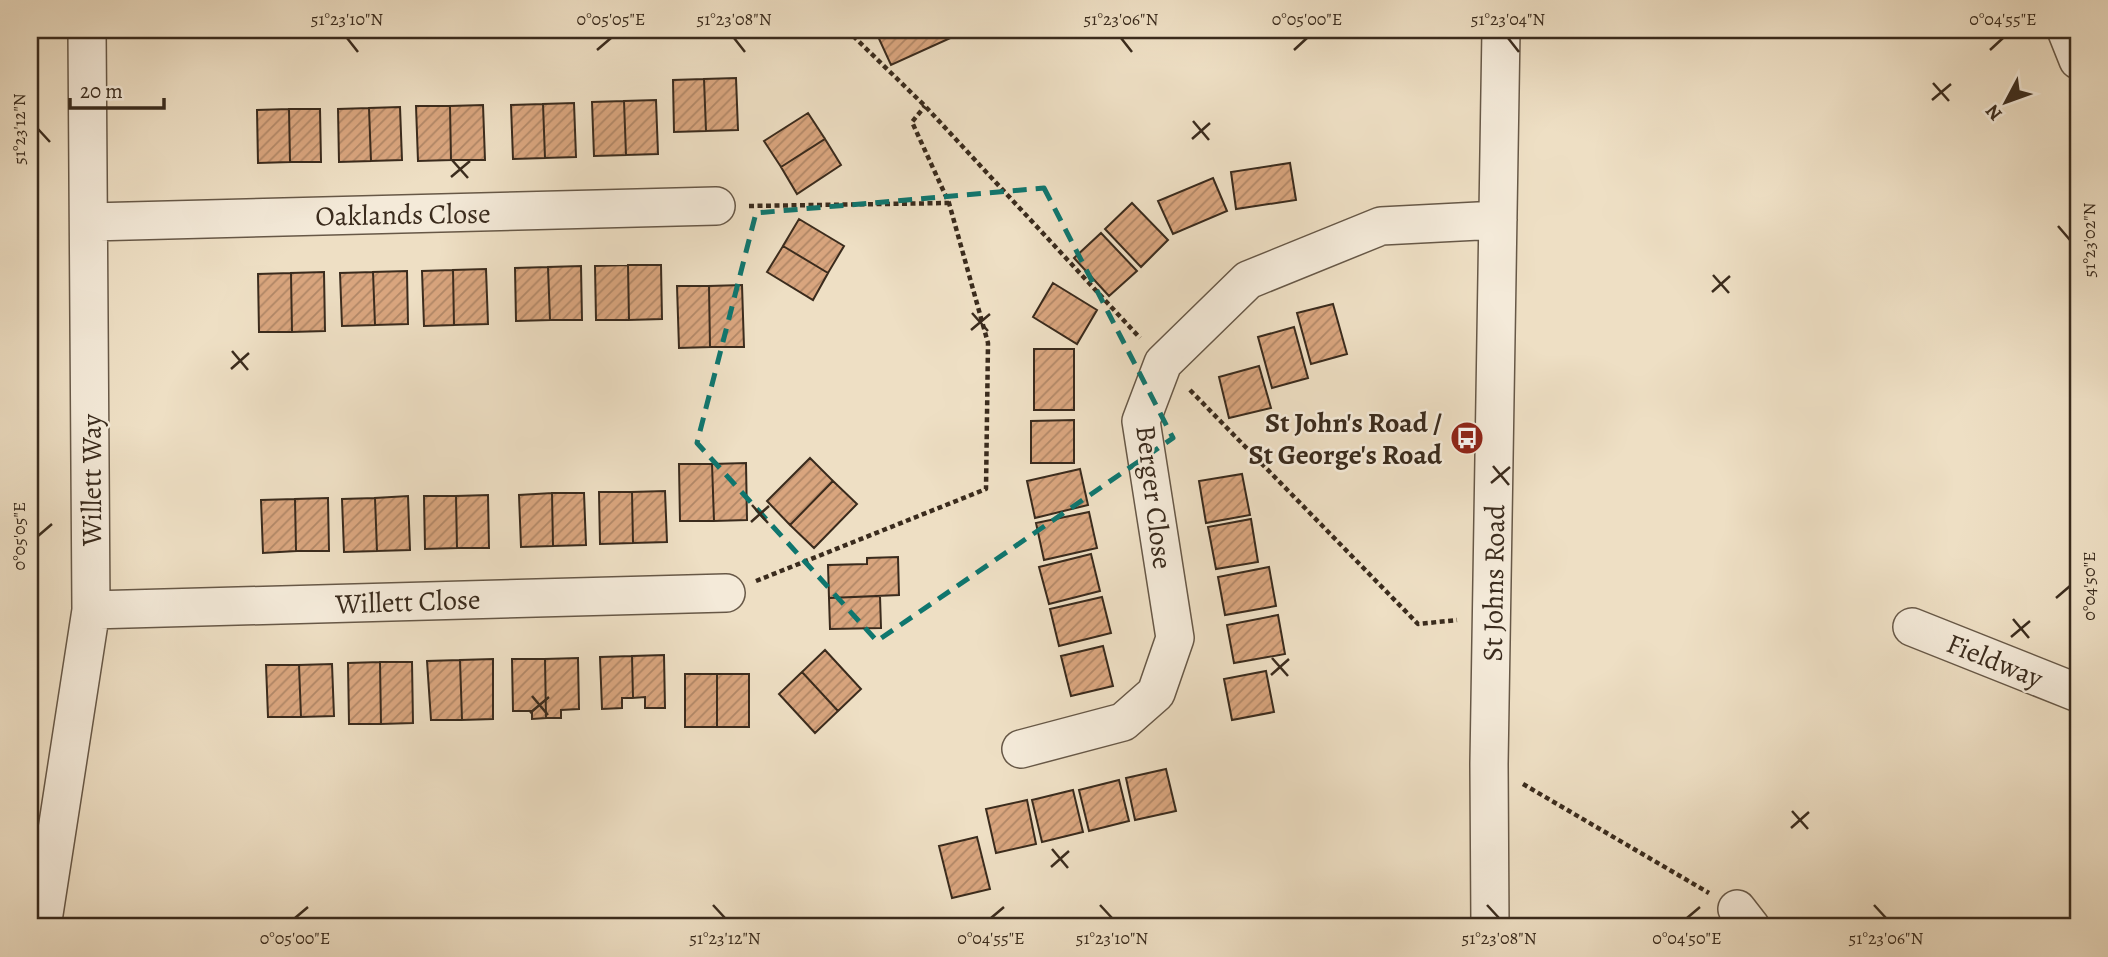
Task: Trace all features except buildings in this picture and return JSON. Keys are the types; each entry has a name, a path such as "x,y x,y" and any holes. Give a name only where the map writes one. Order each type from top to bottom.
{"street":[{"name":"Willett Way","path":"42,927 91,610 87,30"},
{"name":"St Johns Road","path":"1490,927 1489,764 1501,30"},
{"path":"2066,30 2078,60"},
{"name":"Oaklands Close","path":"90,222 716,206"},
{"name":"Berger Close","path":"1021,749 1123,722 1156,693 1175,638 1141,421 1163,363 1248,280 1381,226 1498,220"},
{"name":"Willett Close","path":"91,610 726,593"},
{"name":"Fieldway","path":"1912,626 2078,693"}],"path":[{"path":"847,30 925,106 1163,363 1418,624 1493,617"},
{"path":"726,593 986,489 988,343 949,203 912,121 925,106"},
{"path":"716,206 949,203"},
{"path":"1489,764 1744,918"}],"highlighted area":[{"path":"1044,188 1173,438 877,641 697,443 756,213"}],"place":[{"name":"St John's Road / St George's Road","path":"1467,438"}]}
